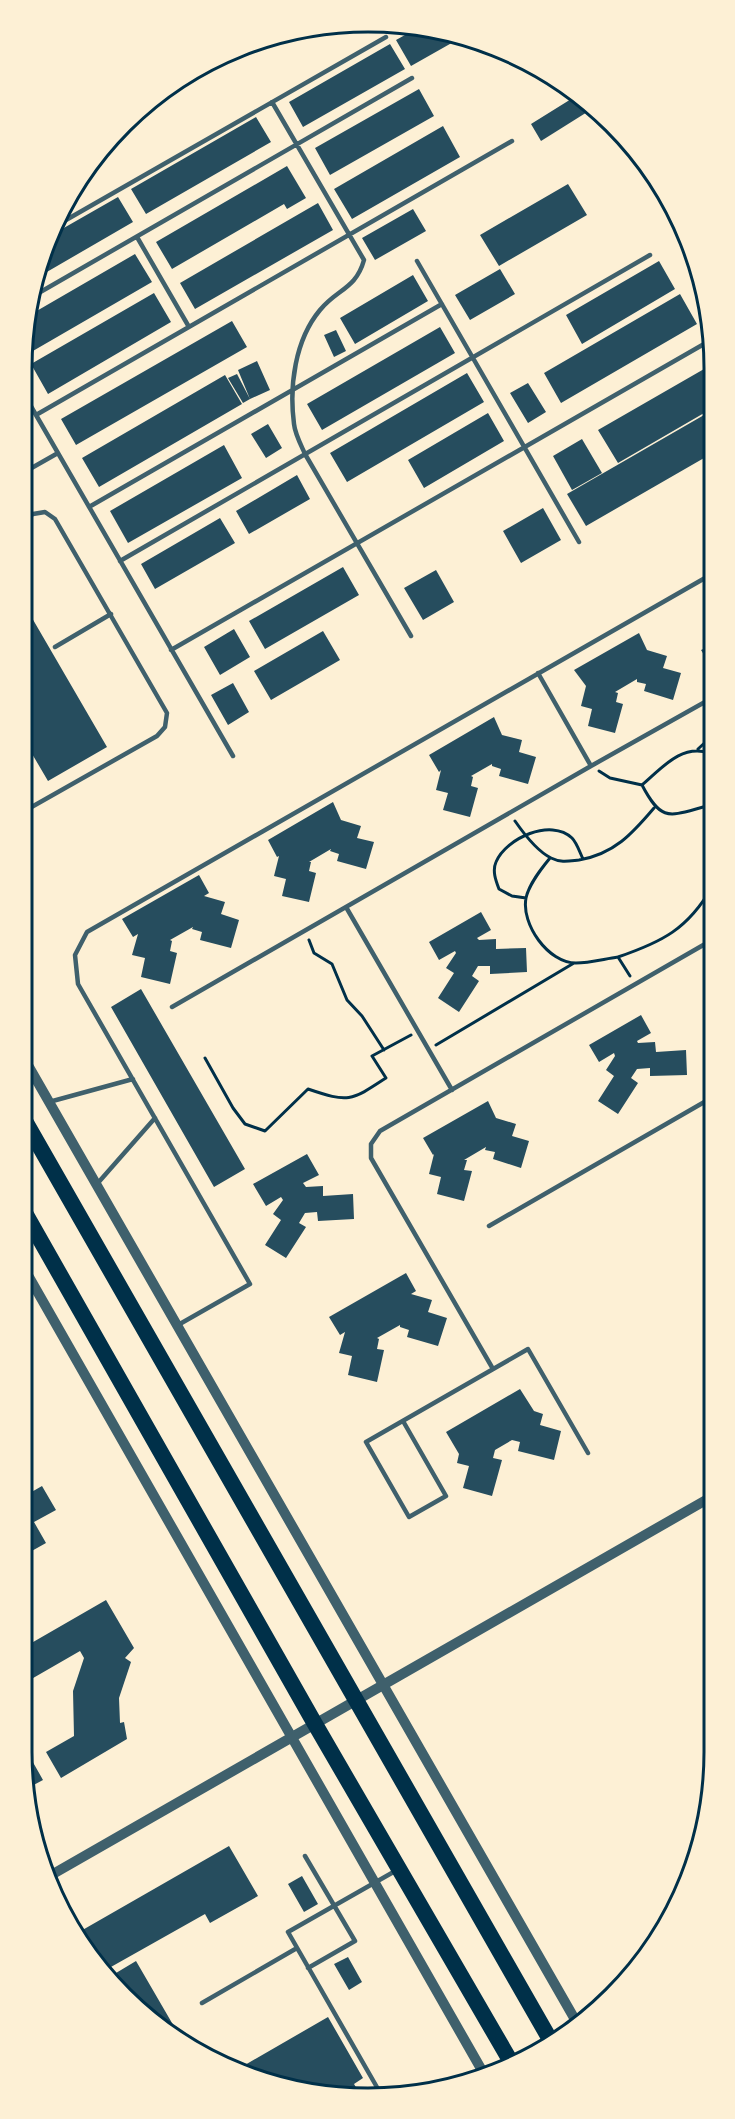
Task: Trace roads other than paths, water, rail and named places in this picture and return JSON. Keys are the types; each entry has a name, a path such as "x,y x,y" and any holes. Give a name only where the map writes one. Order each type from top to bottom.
{"highway":[{"path":"32,1133 547,2035"},
{"path":"32,1225 315,1724 508,2057"}],"street":[{"path":"32,1072 573,2017"},
{"path":"32,1282 481,2068"},
{"path":"54,1873 704,1501"}],"lane":[{"path":"65,220 386,37"},
{"path":"40,292 412,78"},
{"path":"272,102 363,260 360,276 320,310 298,350 292,390 294,426 305,454 411,636"},
{"path":"36,415 512,141"},
{"path":"137,237 189,327"},
{"path":"120,561 650,255"},
{"path":"417,261 579,542"},
{"path":"89,507 442,304"},
{"path":"171,650 703,345"},
{"path":"32,408 233,756"},
{"path":"32,468 58,453"},
{"path":"32,515 45,512 55,519 167,713 165,727 157,736 32,807"},
{"path":"178,1325 250,1284 78,984 75,955 87,932 704,578"},
{"path":"55,647 111,614"},
{"path":"538,673 591,766"},
{"path":"172,1007 704,702"},
{"path":"346,907 452,1090"},
{"path":"493,1369 371,1158 371,1144 380,1131 704,945"},
{"path":"49,1102 133,1079"},
{"path":"489,1226 704,1102"},
{"path":"97,1184 155,1118"},
{"path":"403,1421 446,1496 409,1517 366,1442 528,1349 588,1454"},
{"path":"305,1856 355,1941 308,1968"},
{"path":"377,2088 288,1932 399,1868"},
{"path":"202,2002 297,1948"}]}
